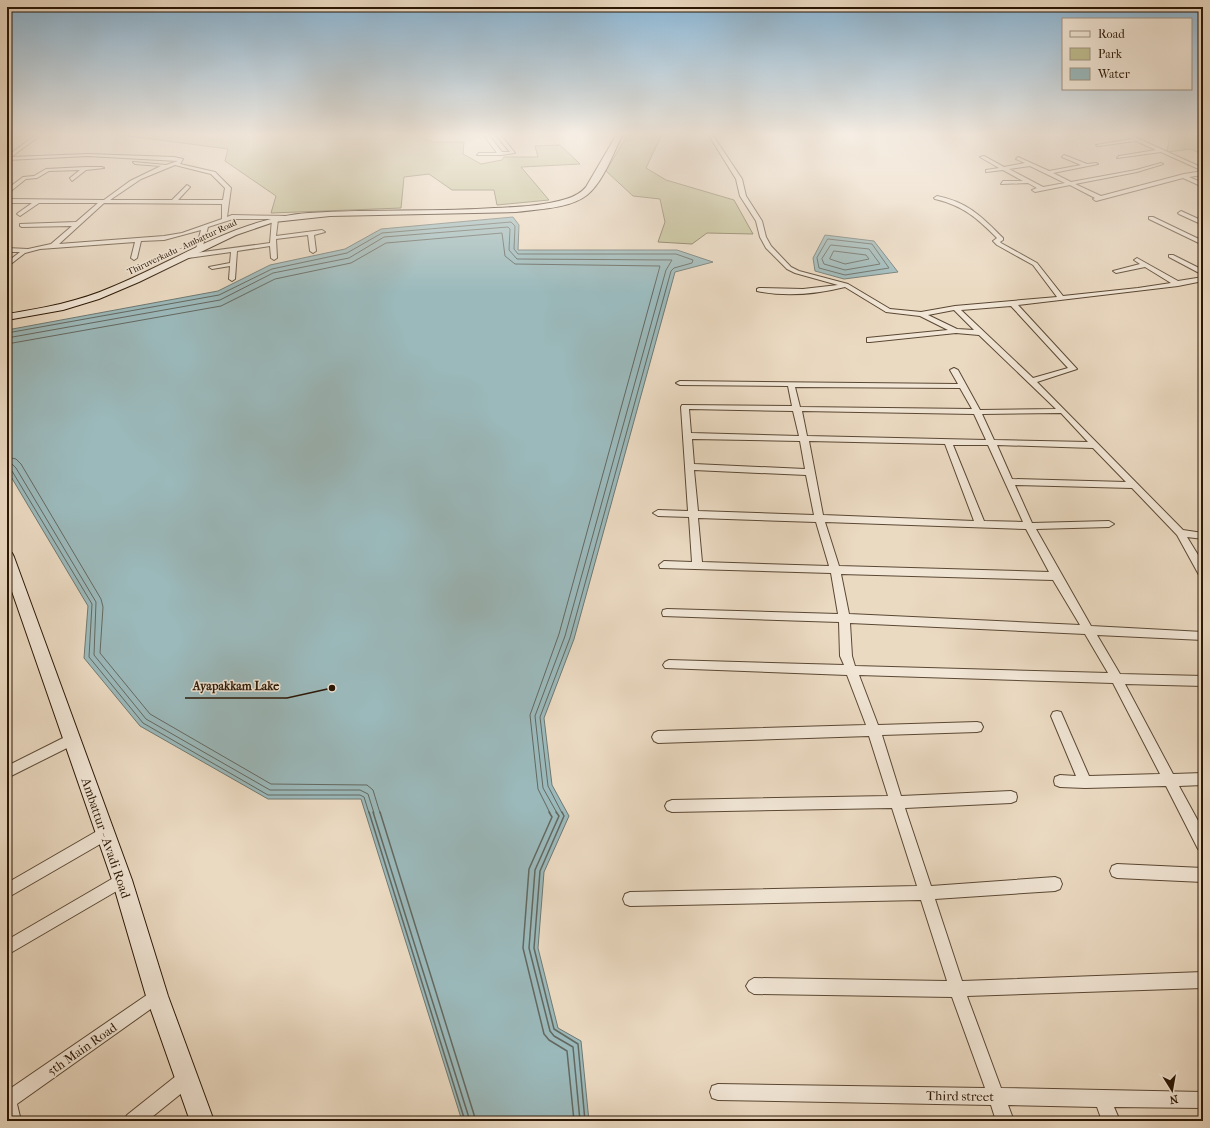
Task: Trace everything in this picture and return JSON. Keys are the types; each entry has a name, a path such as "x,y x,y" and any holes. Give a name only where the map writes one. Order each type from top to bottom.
{"main road":[{"name":"Thiruverkadu - Ambattur Road","path":"7,317 49,310 96,297 148,275 188,256 199,249 254,225 275,219 286,217 492,211 548,205 568,201 584,194 590,187"},
{"name":"Ambattur - Avadi Road","path":"8,563 73,738 104,834 122,880 158,996 202,1121"}],"street":[{"path":"53,246 104,201 126,187"},
{"path":"173,202 186,187"},
{"path":"224,218 228,188 227,187"},
{"path":"741,187 743,196 759,221 763,237 768,247 789,268 797,272 846,286 888,311 921,314 955,308 1013,304 1138,290 1203,279"},
{"path":"1039,187 1043,189"},
{"path":"1035,190 1054,187"},
{"path":"1078,187 1100,197 1139,187"},
{"path":"1083,187 1100,197"},
{"path":"937,198 955,202 967,208 1001,238 996,241 999,244 1035,264 1061,298"},
{"path":"20,214 38,201"},
{"path":"7,202 225,202"},
{"path":"1182,213 1203,223"},
{"path":"7,250 29,250 53,246 138,241 170,236 205,226 224,218 256,216 286,217"},
{"path":"1151,218 1203,243"},
{"path":"274,258 273,241 275,219"},
{"path":"22,225 77,224"},
{"path":"199,249 205,226"},
{"path":"188,256 234,250 311,233 322,232"},
{"path":"311,233 313,251"},
{"path":"1177,235 1203,248"},
{"path":"134,258 138,241"},
{"path":"7,265 19,255 29,250"},
{"path":"232,279 234,250"},
{"path":"1171,256 1203,273"},
{"path":"1137,260 1178,284"},
{"path":"212,267 233,264"},
{"path":"1116,271 1146,265"},
{"path":"759,290 813,291 828,290 846,286"},
{"path":"1013,304 1073,369 1032,381"},
{"path":"955,308 1032,381 1180,534 1203,572"},
{"path":"921,314 956,331"},
{"path":"870,340 956,331 981,333"},
{"path":"954,370 977,412 1029,526 1056,576 1117,679 1203,844"},
{"path":"680,383 963,386"},
{"path":"791,384 804,439 819,517 835,569 844,618 846,656 874,731 898,802 925,893 957,989 1005,1121"},
{"path":"697,566 685,407 977,412 1061,411"},
{"path":"687,436 991,444 1095,445"},
{"path":"948,442 980,524"},
{"path":"690,467 810,472"},
{"path":"1009,482 1133,484"},
{"path":"658,513 819,517 1029,526 1110,524"},
{"path":"1180,534 1203,536"},
{"path":"664,565 1056,576"},
{"path":"667,612 844,618 1203,636"},
{"path":"669,666 1203,681"},
{"path":"1057,716 1085,782"},
{"path":"658,737 977,727"},
{"path":"7,772 73,738"},
{"path":"1060,781 1085,782 1203,779"},
{"path":"672,806 898,802 1011,796"},
{"path":"7,892 104,834"},
{"path":"1117,871 1203,875"},
{"path":"7,948 122,880"},
{"path":"630,899 925,893 1055,884"},
{"path":"754,986 957,989 1203,980"},
{"name":"5th Main Road","path":"7,1098 158,996"},
{"path":"132,1121 187,1078"},
{"name":"Third street","path":"718,1092 1203,1100"},
{"path":"7,1098 12,1121"},
{"path":"1102,1098 1111,1121"}],"green space":[{"path":"262,187 403,187 401,208 271,213 276,196"},
{"path":"447,187 538,187 549,200 497,205 494,190 452,190"},
{"path":"623,187 689,187 734,200 753,234 707,233 692,244 658,242 665,222 660,199 633,196"}],"water":[{"path":"513,217 519,225 518,250 677,250 713,262 675,272 574,639 544,718 552,785 569,816 544,872 538,948 558,1028 581,1041 589,1121 462,1121 361,799 268,799 140,726 84,658 88,606 7,470 7,330 218,291 270,265 345,249 381,229"},
{"path":"825,235 874,241 898,272 844,279 815,271 813,258"}],"place":[{"name":"Ayapakkam Lake","path":"332,688"}]}
